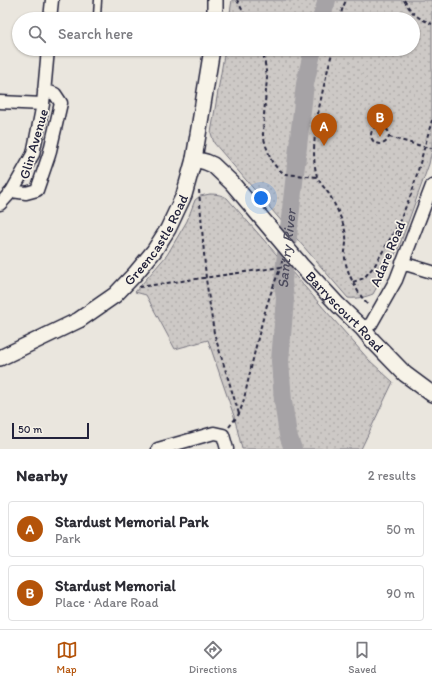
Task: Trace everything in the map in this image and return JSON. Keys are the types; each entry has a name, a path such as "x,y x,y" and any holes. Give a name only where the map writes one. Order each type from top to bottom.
{"street":[{"path":"51,12 52,0"},
{"path":"214,0 215,12"},
{"name":"Glin Avenue","path":"0,204 12,191 33,154 43,104 47,56"},
{"name":"Greencastle Road","path":"0,358 79,320 115,295 154,251 168,229 184,194 194,159 211,56"},
{"name":"Glin Avenue","path":"12,191 26,193 37,190 49,155 61,103 55,94 44,90"},
{"path":"0,102 43,104"},
{"name":"Barryscourt Road","path":"194,159 213,165 232,183 338,305 406,374 432,394"},
{"name":"Adare Road","path":"362,328 371,324 396,280 432,186"},
{"path":"402,264 432,272"},
{"path":"158,449 214,433 223,435 227,449"}],"lane":[{"path":"97,12 98,0"}],"path":[{"path":"237,0 243,12"},
{"path":"342,12 346,0"},
{"path":"404,0 412,12"},
{"path":"420,19 432,24"},
{"path":"264,56 267,78 263,136 272,162 284,174 317,177"},
{"path":"331,56 317,124 314,157 317,177 334,202 342,222 346,236 345,258 347,270 363,300 377,314"},
{"path":"353,282 364,278 375,265 398,225 412,192 432,120"},
{"path":"383,126 388,130 390,134 389,138 385,143 378,144 372,140 371,132 376,127 383,126"},
{"path":"389,138 432,148"},
{"path":"199,187 206,278 214,333 239,414"},
{"path":"223,435 239,414 243,403 270,294 289,250"},
{"path":"129,281 136,288 281,267"}],"shaded area":[{"path":"232,0 432,0 432,150 429,164 399,247 373,294 361,298 348,298 214,143 211,133 224,56 420,56 420,12 230,12"},
{"path":"210,194 227,198 369,360 393,382 361,449 242,449 234,416 208,340 175,349 146,295 135,292 167,255 187,221 195,200 200,196"}],"waterway":[{"name":"Santry River","path":"323,12 327,0"},
{"name":"Santry River","path":"293,449 288,435 283,401 280,361 285,299 283,281 305,84 311,56"}],"place":[{"name":"Stardust Memorial","path":"380,137"},
{"name":"Stardust Memorial Park","path":"324,146"}]}
